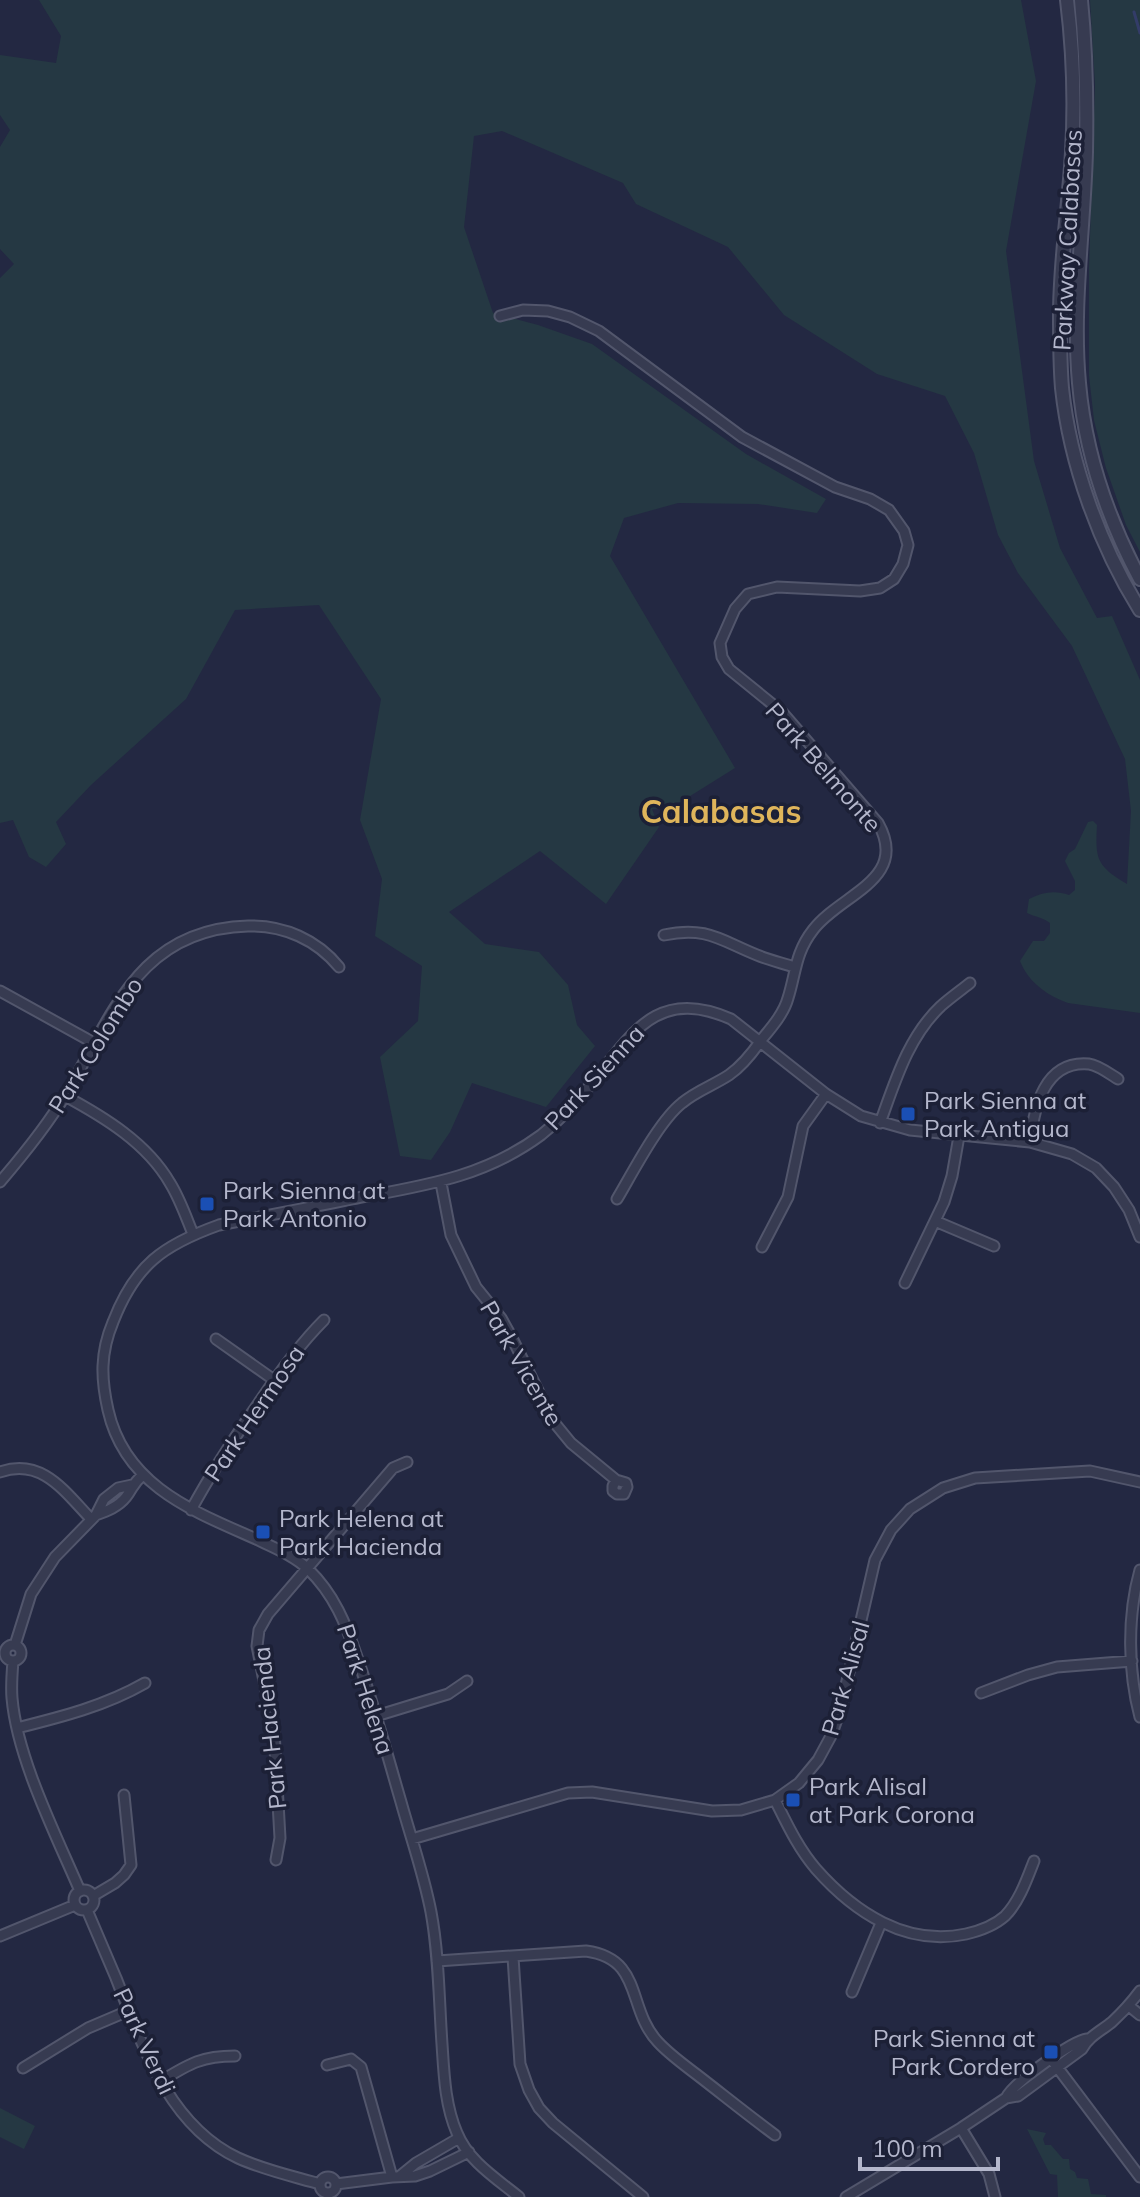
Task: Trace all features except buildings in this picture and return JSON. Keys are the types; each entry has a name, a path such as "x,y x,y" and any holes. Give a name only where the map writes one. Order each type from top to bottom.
{"street":[{"name":"Parkway Calabasas","path":"1067,0 1072,63 1072,151 1063,232 1060,314 1062,389 1075,455 1090,506 1119,574 1140,610"},
{"name":"Parkway Calabasas","path":"1081,0 1086,63 1086,152 1076,314 1079,385 1091,454 1104,499 1140,579"},
{"name":"Park Belmonte","path":"500,316 523,310 548,311 570,317 599,331 742,437 835,487 870,499 889,510 904,531 908,545 903,564 894,579 880,588 860,591 777,587 748,594 735,609 720,643 722,657 729,669 782,712 878,823 887,846 885,861 871,883 813,929 794,967 787,1002 761,1041 738,1068 695,1093 668,1116 617,1199"},
{"name":"Park Colombo","path":"0,1182 30,1147 65,1096 123,994 144,968 161,954 185,940 217,928 262,925 300,936 326,951 339,967"},
{"path":"664,935 686,930 701,932 794,967"},
{"path":"880,1123 900,1068 916,1038 939,1008 970,983"},
{"path":"0,991 94,1043"},
{"name":"Park Sienna","path":"139,1274 175,1243 219,1225 441,1183 513,1154 577,1102 629,1036 645,1021 677,1008 712,1011 731,1019 826,1094 861,1116 910,1130 1030,1142 1072,1154 1096,1168 1114,1187 1129,1210 1140,1237"},
{"path":"1030,1142 1040,1094 1054,1076 1071,1066 1092,1064 1118,1079"},
{"path":"762,1247 788,1197 803,1126 826,1094"},
{"path":"65,1096 108,1122 155,1161 170,1182 193,1234"},
{"path":"905,1283 944,1202 959,1136"},
{"name":"Park Vicente","path":"441,1183 451,1235 476,1287 511,1336 553,1421 571,1443 616,1480"},
{"path":"935,1221 994,1246"},
{"name":"Park Helena","path":"139,1274 121,1300 102,1364 110,1420 123,1448 156,1488 191,1510 286,1553 307,1568 329,1593 343,1616 376,1716 432,1914 448,2110 459,2138 469,2152 519,2197"},
{"name":"Park Hermosa","path":"191,1510 225,1451 274,1380 301,1343 324,1320"},
{"path":"216,1339 274,1380"},
{"name":"Park Hacienda","path":"276,1860 280,1838 274,1731 257,1646 259,1630 268,1614 393,1468 407,1462"},
{"path":"0,1472 23,1467 40,1472 94,1517"},
{"name":"Park Alisal","path":"412,1839 568,1793 592,1792 712,1811 741,1810 775,1800 799,1783 818,1760 831,1736 840,1711 875,1560 891,1530 910,1509 943,1488 975,1478 1090,1471 1140,1482"},
{"path":"94,1517 113,1509 143,1475"},
{"path":"15,1645 31,1594 55,1557 94,1517 104,1499 118,1488 132,1485"},
{"path":"109,1495 117,1505"},
{"path":"1140,1570 1132,1615 1132,1661 1140,1717"},
{"path":"13,1661 2,1651 15,1645"},
{"path":"13,1661 20,1655 15,1645"},
{"path":"13,1661 12,1697 17,1728 30,1772 80,1891"},
{"path":"981,1693 1057,1667 1132,1661"},
{"path":"376,1716 448,1694 467,1681"},
{"path":"17,1728 120,1698 145,1683"},
{"path":"93,1896 115,1883 131,1865 124,1795"},
{"path":"775,1800 800,1848 816,1869 862,1910 881,1923 904,1932 932,1937 955,1937 977,1932 1005,1915 1023,1889 1034,1861"},
{"path":"86,1890 93,1896 92,1905 87,1910 80,1910 75,1905 74,1899 80,1891 86,1890"},
{"path":"0,1936 75,1905"},
{"name":"Park Verdi","path":"87,1910 128,2011 161,2081 178,2109 220,2148 267,2170 320,2184 327,2177 336,2184 422,2174 469,2152"},
{"path":"852,1992 881,1923"},
{"path":"437,1961 586,1951 618,1962 625,1971 651,2035 775,2135"},
{"path":"513,1957 520,2064 529,2090 539,2108 553,2123 643,2197"},
{"path":"846,2197 1006,2098 1010,2089 1054,2064 1078,2041 1087,2039 1110,2023 1140,1991"},
{"path":"1129,2006 1140,2015"},
{"path":"23,2068 88,2028 128,2011"},
{"path":"161,2081 192,2062 214,2056 235,2056"},
{"path":"327,2065 351,2059 361,2067 396,2176"},
{"path":"1054,2064 1140,2177"},
{"path":"961,2128 989,2174 995,2197"},
{"name":"Park Verdi","path":"396,2176 459,2138"},
{"path":"320,2184 328,2195 336,2184"}],"shaded area":[{"path":"39,0 1021,0 1036,81 1006,251 1034,461 1060,548 1097,618 1112,616 1140,680 1140,1013 1061,1000 1033,982 1020,961 1033,941 1044,941 1050,933 1050,923 1027,913 1029,899 1049,892 1069,895 1075,890 1075,881 1065,861 1075,849 1088,822 1093,821 1097,825 1100,861 1109,872 1127,884 1131,811 1125,759 1072,646 1018,573 998,535 974,453 945,396 877,374 784,315 728,247 636,204 623,183 502,131 474,136 464,227 493,313 592,344 746,454 826,499 817,513 758,504 678,503 624,518 610,556 735,768 671,808 652,809 659,827 606,904 540,851 449,912 485,944 539,952 568,985 577,1025 595,1046 546,1107 472,1083 450,1132 431,1160 400,1156 380,1057 418,1021 422,966 375,936 382,879 360,820 381,699 319,605 235,610 186,699 91,785 56,822 66,844 46,867 29,857 13,820 0,823 0,278 14,264 0,249 0,147 10,130 0,115 0,55 56,63 61,36"},
{"path":"1090,0 1140,0 1140,552 1126,525 1106,468 1094,420 1089,376 1095,85"},
{"path":"0,2108 35,2126 24,2149 0,2137"},
{"path":"1027,2129 1046,2133 1043,2139 1045,2145 1051,2145 1063,2159 1069,2159 1070,2169 1077,2178 1088,2179 1091,2194 1106,2197 1058,2197 1057,2175 1050,2174"}],"waterway":[{"path":"1134,12 1140,33"}],"place":[{"name":"Park Sienna at Park Antigua","path":"908,1114"},
{"name":"Park Sienna at Park Antonio","path":"207,1204"},
{"name":"Park Helena at Park Hacienda","path":"263,1532"},
{"name":"Park Alisal at Park Corona","path":"793,1800"},
{"name":"Park Sienna at Park Cordero","path":"1051,2052"}],"district":[{"name":"Calabasas","path":"721,811"}]}
